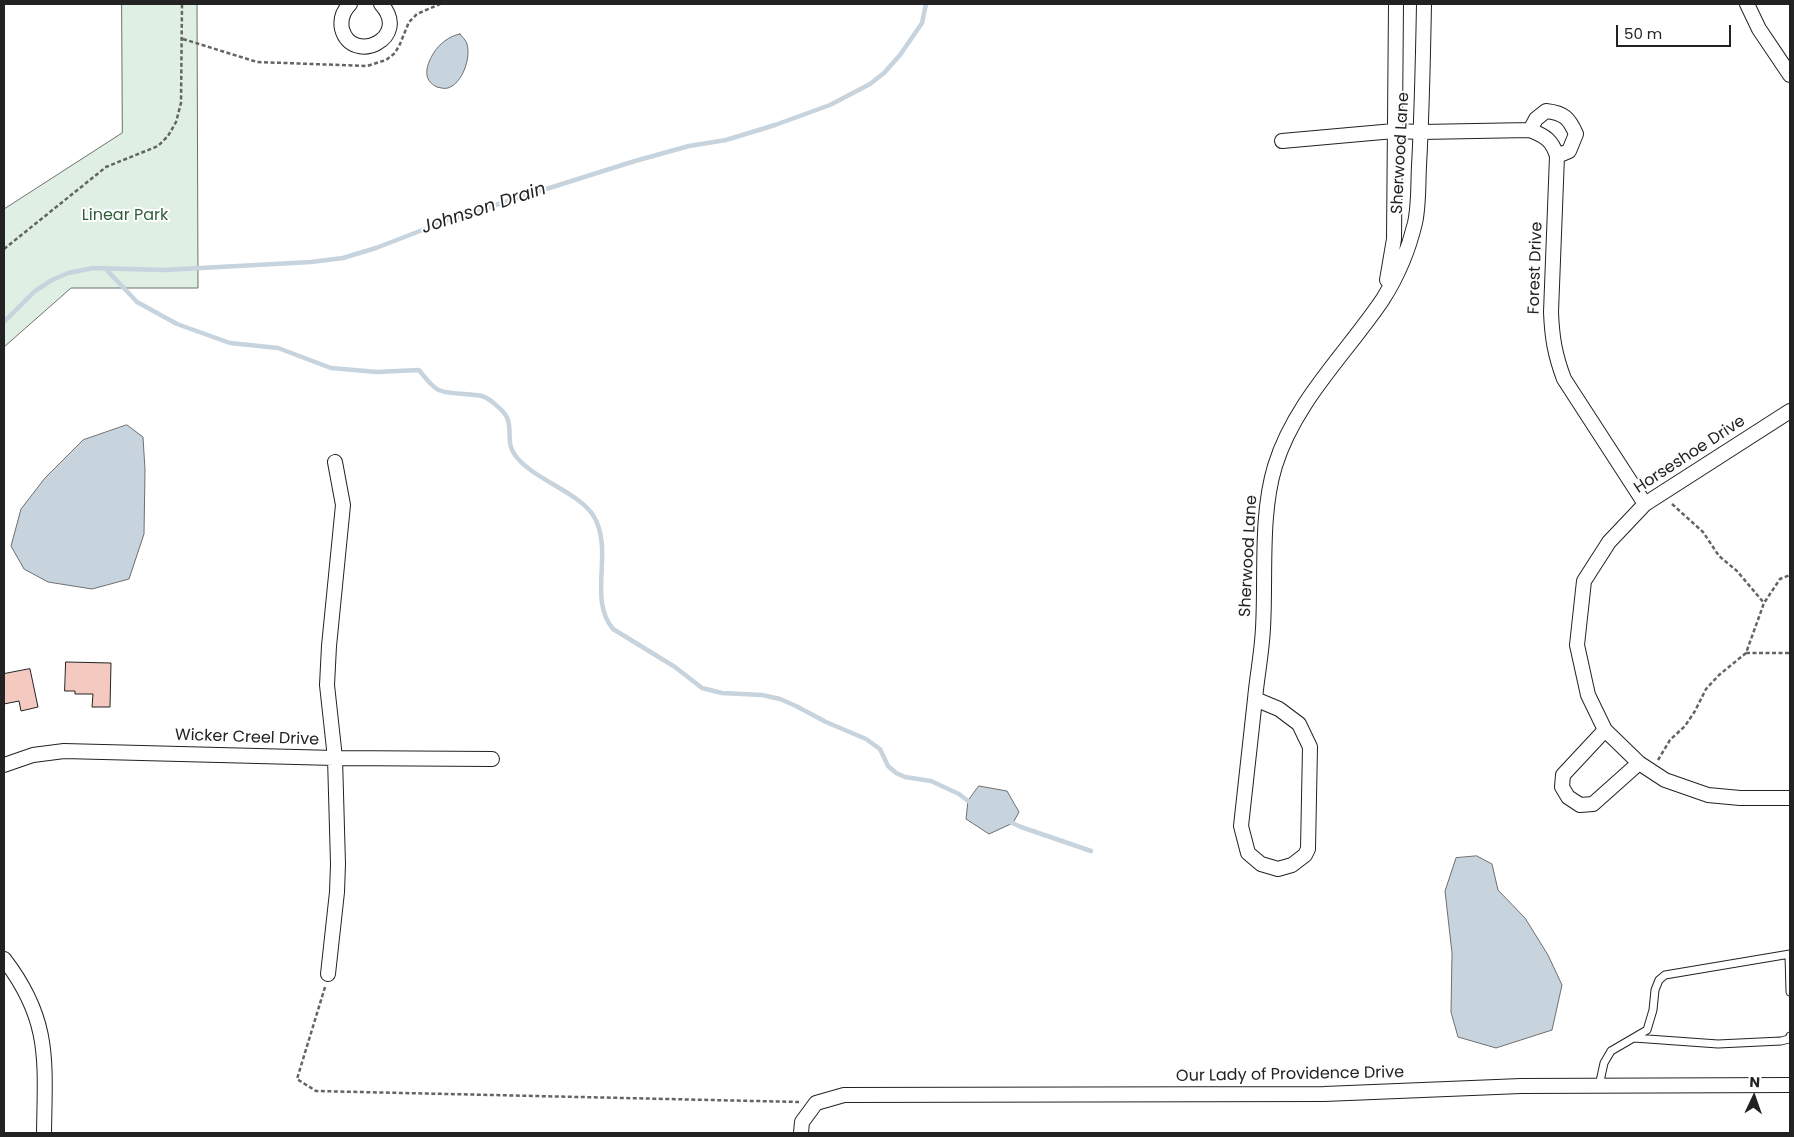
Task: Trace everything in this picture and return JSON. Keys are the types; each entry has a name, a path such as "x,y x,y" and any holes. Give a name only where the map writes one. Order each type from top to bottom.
{"street":[{"path":"350,4 342,16 341,24 343,31 353,43 368,47 376,44 388,33 390,18 387,10 381,4"},
{"name":"Sherwood Lane","path":"1383,298 1394,239 1396,4"},
{"name":"Sherwood Lane","path":"1255,699 1279,709 1300,724 1310,747 1308,849 1305,855 1292,865 1278,870 1261,864 1248,853 1241,826 1255,699 1263,629 1267,508 1275,466 1283,443 1297,416 1330,368 1383,298 1409,243 1415,221 1421,132 1424,4"},
{"path":"1747,4 1759,29 1790,74"},
{"path":"1282,141 1394,131 1530,130 1542,134 1554,145 1557,156 1569,151 1576,134 1570,122 1558,112 1546,111 1536,119 1530,130"},
{"name":"Forest Drive","path":"1557,156 1551,312 1552,336 1556,357 1564,379 1645,504"},
{"name":"Horseshoe Drive","path":"1790,411 1645,504 1609,542 1584,582 1577,645 1588,695 1605,730 1644,767 1666,780 1708,795 1740,798 1790,798"},
{"path":"328,974 338,873 335,758 327,686 329,646 343,505 334,462"},
{"path":"1605,730 1564,775 1562,787 1568,798 1580,805 1593,804 1644,767"},
{"name":"Wicker Creel Drive","path":"4,765 33,755 64,750 335,758 492,759"},
{"path":"4,959 18,977 30,999 36,1013 41,1034 44,1059 44,1133"},
{"name":"Our Lady of Providence Drive","path":"816,1103 844,1095 1324,1094 1521,1086 1790,1085"},
{"path":"803,1129 816,1103"}],"lane":[{"path":"1599,1086 1604,1062 1611,1051 1647,1030 1658,980 1665,974 1790,954 1790,992"},
{"path":"1634,1038 1718,1044 1781,1042 1790,1036"}],"path":[{"path":"4,249 106,167 158,146 168,136 176,122 181,104 182,4"},
{"path":"183,39 257,62 367,66 386,60 400,44 409,22 417,14 440,4"},
{"path":"1664,493 1673,506 1703,532 1719,556 1737,571 1764,603"},
{"path":"1644,767 1662,755 1670,740 1690,719 1706,689 1718,675 1746,653 1764,603 1780,579 1790,575"},
{"path":"1746,653 1790,653"},
{"path":"328,974 297,1079 316,1091 816,1103"}],"green space":[{"name":"Linear Park","path":"122,4 197,4 198,288 71,288 4,347 4,209 122,133"}],"shaded area":[{"path":"460,34 468,49 465,69 458,81 453,85 447,88 437,87 429,81 427,68 435,50 445,41"},
{"path":"127,425 143,437 145,470 144,534 129,579 92,589 48,582 24,569 11,546 21,509 45,478 83,440"},
{"path":"979,786 1007,791 1019,812 1013,823 989,834 966,819 968,801"},
{"path":"1477,856 1492,864 1498,890 1525,918 1548,955 1562,985 1552,1030 1496,1048 1458,1037 1451,1012 1452,953 1445,891 1456,858"}],"building":[{"path":"66,662 111,663 110,707 92,707 93,694 75,694 75,691 65,691"},
{"path":"30,669 38,707 21,711 19,701 4,704 4,674"}],"waterway":[{"name":"Johnson Drain","path":"4,322 35,291 52,280 68,273 93,268 164,270 311,262 343,258 376,248 451,219 635,161 689,146 726,140 775,125 830,105 870,84 884,73 900,55 922,23 926,4"},
{"path":"105,268 137,302 177,324 230,343 278,348 331,368 377,372 419,370 432,385 441,391 477,395 489,399 504,413 507,419 510,443 515,455 532,471 576,499 593,515 602,543 602,603 606,617 613,629 675,667 702,688 722,693 762,695 780,699 866,739 880,749 888,766 896,773 905,777 931,781 959,794 972,804"},
{"path":"1008,821 1091,851"}]}
